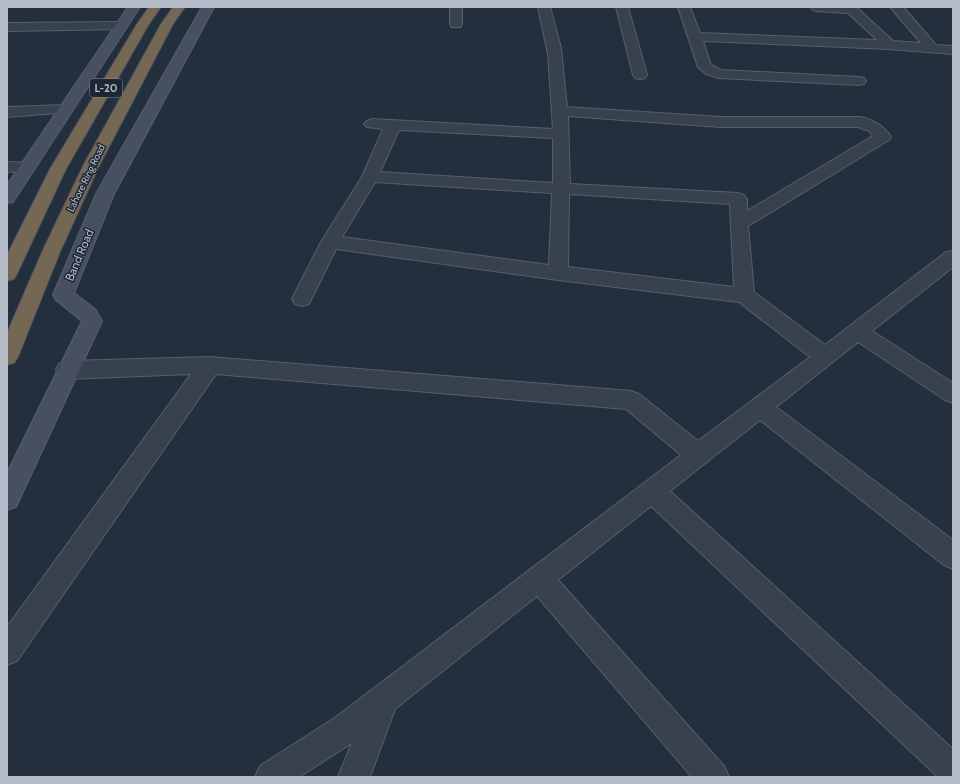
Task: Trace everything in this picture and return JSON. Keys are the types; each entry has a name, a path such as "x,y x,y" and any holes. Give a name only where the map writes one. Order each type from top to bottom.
{"highway":[{"name":"L-20","path":"7,274 58,169 155,7"},
{"name":"Lahore Ring Road","path":"7,357 39,281 91,166 167,24 179,7"}],"main road":[{"path":"7,198 134,7"},
{"name":"Band Road","path":"7,499 67,370 92,321 88,314 63,295 105,194 208,7"}],"street":[{"path":"456,7 456,24"},
{"path":"544,7 555,53 561,111 562,188 558,273"},
{"path":"622,7 640,75"},
{"path":"684,7 705,67 711,71 719,74 859,80"},
{"path":"817,7 849,8 889,45"},
{"path":"896,7 931,47"},
{"path":"7,26 121,26"},
{"path":"694,37 931,47 953,50"},
{"path":"7,112 66,109"},
{"path":"561,111 720,122 861,122 874,128 883,137 739,224"},
{"path":"372,124 561,134"},
{"path":"302,299 330,242 370,177 393,126"},
{"path":"7,167 28,167"},
{"path":"370,177 738,199 744,294"},
{"path":"330,242 558,273 744,294 825,357"},
{"path":"271,777 347,728 953,257"},
{"path":"858,332 953,394"},
{"path":"7,651 210,365"},
{"path":"67,370 210,365 631,400 698,455"},
{"path":"760,407 953,556"},
{"path":"652,491 953,770"},
{"path":"539,578 714,777"},
{"path":"354,777 385,698"}]}
